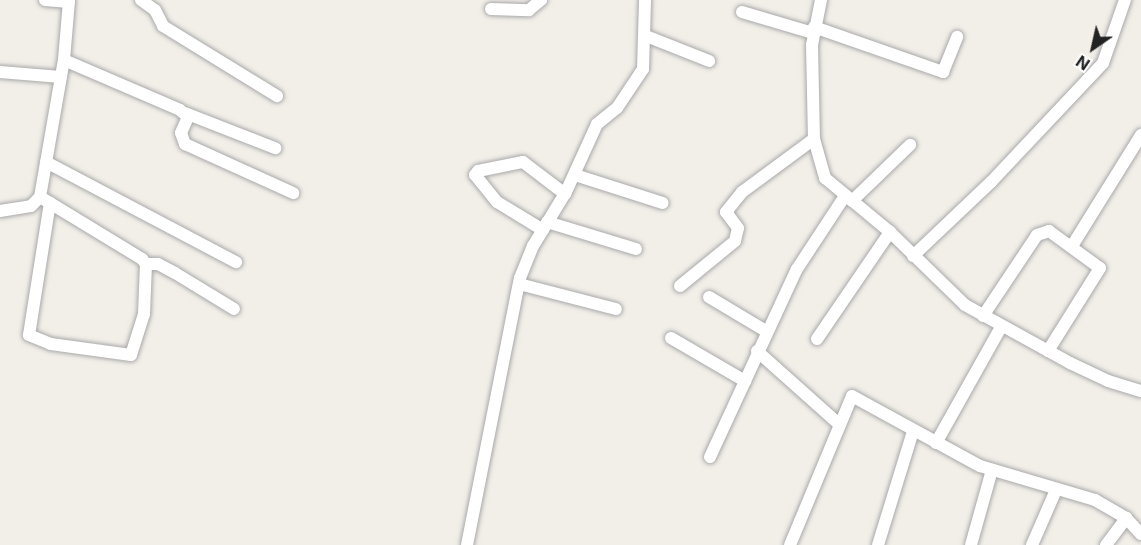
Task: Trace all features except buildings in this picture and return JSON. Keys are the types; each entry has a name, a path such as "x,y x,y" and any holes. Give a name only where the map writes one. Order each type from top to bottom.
{"street":[{"path":"45,0 69,1 64,60 46,162 45,200 29,329 32,338 131,355 144,314 146,264"},
{"path":"141,0 155,10 163,26 277,96"},
{"path":"491,9 529,10 541,0"},
{"path":"467,545 519,284 545,226 575,175 597,124 617,108 643,69 646,36 645,0"},
{"path":"821,0 813,30 814,139 819,168 849,199 890,232 965,304 1000,327 1047,351 1108,381 1141,391"},
{"path":"914,256 991,182 1103,63 1125,0"},
{"path":"742,12 813,30 943,72 957,38"},
{"path":"646,36 709,61"},
{"path":"64,60 185,113 275,148"},
{"path":"0,72 61,77"},
{"path":"185,113 181,138 185,144 293,193"},
{"path":"1072,246 1141,135"},
{"path":"680,286 735,241 738,228 726,212 742,192 814,139"},
{"path":"710,457 796,269 849,199 910,145"},
{"path":"46,162 236,262"},
{"path":"565,194 523,162 478,171 475,176 496,202 545,226 636,249"},
{"path":"575,175 663,203"},
{"path":"0,211 31,206 45,200"},
{"path":"45,200 146,264 158,264 234,309"},
{"path":"983,316 1037,235 1049,231 1101,268 1047,351"},
{"path":"817,339 890,232"},
{"path":"519,284 616,309"},
{"path":"709,297 766,331"},
{"path":"936,443 1000,327"},
{"path":"671,338 745,381"},
{"path":"757,351 839,424"},
{"path":"790,545 848,400 858,397 913,431 992,470 1095,500 1126,518 1141,534"},
{"path":"878,545 913,431"},
{"path":"971,545 992,470"},
{"path":"1032,545 1056,490"},
{"path":"1106,545 1126,518"}]}
